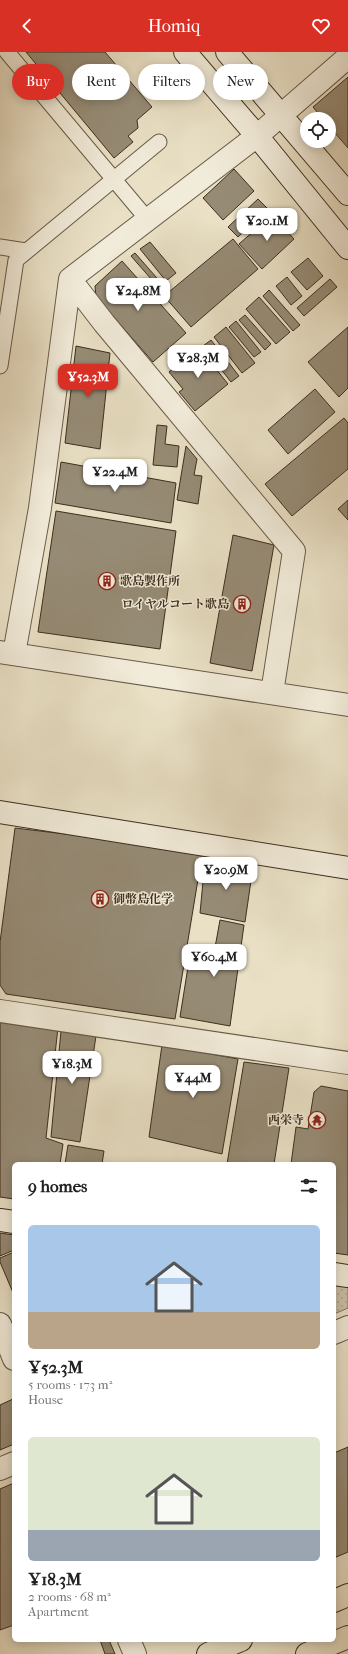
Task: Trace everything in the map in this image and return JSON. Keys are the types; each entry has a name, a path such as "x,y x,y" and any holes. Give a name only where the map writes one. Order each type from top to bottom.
{"main road":[{"path":"336,1600 348,1595"},
{"path":"336,1641 348,1636"},
{"path":"208,1654 236,1642"},
{"path":"307,1654 334,1642"}],"street":[{"path":"185,52 257,136 348,248"},
{"path":"227,52 348,194"},
{"path":"348,57 257,136 70,279 40,508 7,653 348,705"},
{"path":"70,279 104,323 294,551 272,693"},
{"path":"0,812 348,868"},
{"path":"0,1011 348,1063"},
{"path":"0,1220 12,1222"},
{"path":"336,1274 348,1276"},
{"path":"0,1324 12,1354"},
{"path":"336,1332 348,1327"},
{"path":"0,1469 12,1464"},
{"path":"130,1642 134,1654"}],"lane":[{"path":"7,52 148,220"},
{"path":"0,366 16,260 159,142"},
{"path":"0,247 26,251"}],"shaded area":[{"path":"336,1285 348,1287 348,1308 336,1313"}],"building":[{"path":"26,52 105,52 115,64 72,64 72,100 130,100 130,81 138,91 138,100 146,100 152,107 137,120 138,128 128,136 133,142 114,158 64,98 64,64 36,64"},
{"path":"348,77 348,148 336,134 336,112 317,112 313,107"},
{"path":"234,169 254,191 223,220 203,198"},
{"path":"258,199 268,209 238,237 228,227"},
{"path":"272,215 294,239 262,269 239,244"},
{"path":"233,239 258,269 191,327 164,296"},
{"path":"150,242 176,273 166,281 140,249"},
{"path":"135,253 163,285 159,288 131,256"},
{"path":"308,258 323,276 307,290 291,272"},
{"path":"122,261 186,333 153,362 96,297 95,286"},
{"path":"287,277 302,296 291,305 276,286"},
{"path":"330,279 337,287 304,316 297,308"},
{"path":"269,290 300,325 293,331 263,296"},
{"path":"259,297 290,332 276,344 246,309"},
{"path":"245,315 271,344 265,350 239,320"},
{"path":"236,321 261,352 254,357 229,327"},
{"path":"226,327 255,363 242,373 214,337"},
{"path":"348,327 348,388 339,397 308,362"},
{"path":"211,340 239,376 231,382 203,346"},
{"path":"76,346 110,353 100,449 65,443"},
{"path":"199,348 228,384 195,411 179,392 183,389 169,372"},
{"path":"315,389 335,412 288,454 268,430"},
{"path":"344,418 348,423 348,469 292,516 265,484"},
{"path":"157,425 167,426 165,444 179,446 177,467 153,465"},
{"path":"186,446 197,459 194,475 202,476 198,504 177,500"},
{"path":"61,462 176,483 171,523 55,503"},
{"path":"348,500 348,520 338,509"},
{"name":"歌島製作所","path":"56,511 176,531 160,649 38,632"},
{"name":"ロイヤルコート歌島","path":"233,535 274,545 252,671 210,663"},
{"name":"御幣島化学","path":"15,828 73,835 202,855 175,1019 6,994 0,985 0,942"},
{"path":"205,861 253,867 245,922 200,913"},
{"path":"220,920 244,925 230,1026 180,1017 191,948 214,953"},
{"path":"0,1022 58,1027 46,1138 63,1144 60,1162 12,1162 12,1199 0,1197"},
{"path":"61,1031 96,1036 80,1142 51,1137"},
{"path":"162,1045 238,1059 222,1154 149,1137"},
{"path":"244,1062 289,1068 274,1162 227,1162"},
{"name":"西栄寺","path":"321,1086 348,1091 348,1255 336,1253 336,1162 291,1162 296,1127 308,1129 314,1092"},
{"path":"68,1145 104,1151 102,1162 65,1162"},
{"path":"0,1233 12,1235 12,1251 0,1256"},
{"path":"12,1253 12,1290 0,1262 0,1258"},
{"path":"12,1399 12,1445 0,1450 0,1405"},
{"path":"348,1447 348,1552 336,1557 336,1452"},
{"path":"12,1484 12,1626 0,1630 0,1489"},
{"path":"101,1642 110,1642 115,1654 105,1654"}],"place":[{"name":"歌島製作所","path":"107,581"},
{"name":"ロイヤルコート歌島","path":"242,604"},
{"name":"御幣島化学","path":"100,899"},
{"name":"西栄寺","path":"317,1120"}]}
